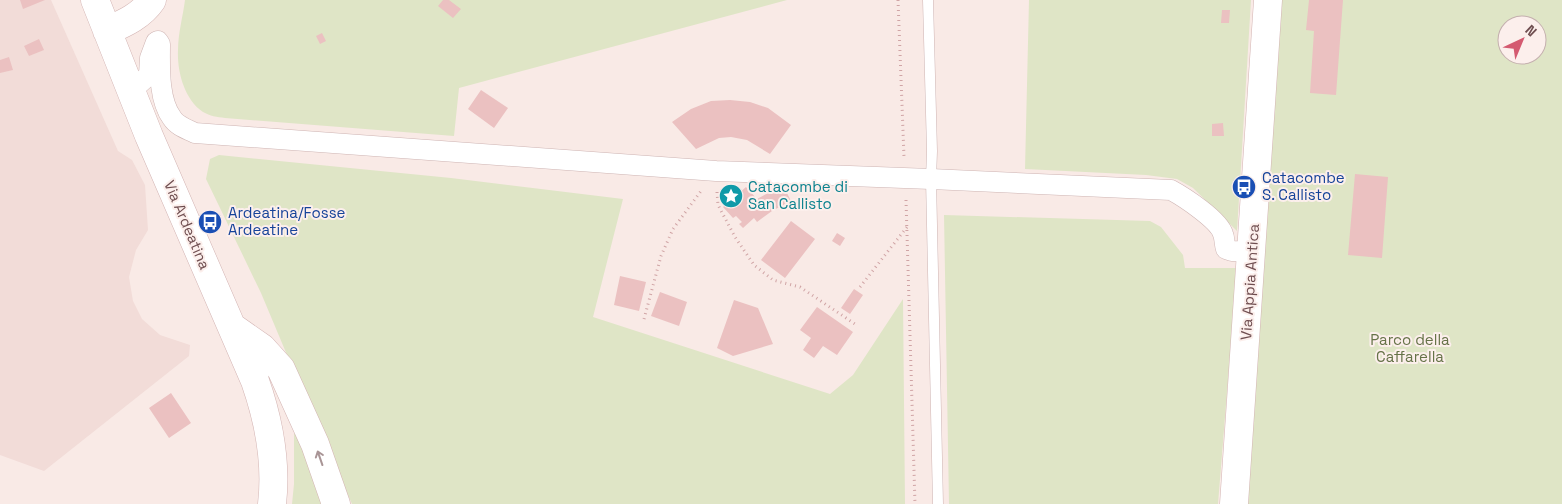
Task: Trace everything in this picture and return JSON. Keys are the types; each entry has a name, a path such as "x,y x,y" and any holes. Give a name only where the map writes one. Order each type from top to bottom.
{"main road":[{"name":"Via Ardeatina","path":"95,0 131,91 256,381 266,412 272,445 274,462 272,504"},
{"path":"107,31 129,21 144,10 152,0"},
{"name":"Via Appia Antica","path":"1234,504 1268,0"},
{"path":"232,327 262,348 281,369 315,444 336,504"}],"street":[{"path":"131,91 149,75 150,58 156,42 158,42 160,44 162,88 168,112 177,124 195,133 716,171 931,178 1171,190 1185,197 1211,219 1223,233 1226,249 1252,252"}],"lane":[{"path":"928,0 938,504"}],"path":[{"path":"898,0 915,504"},
{"path":"644,319 661,256 674,229 716,171"},
{"path":"716,171 718,205 735,237 754,265 773,280 800,287 855,324"},
{"path":"860,288 907,227"}],"shaded area":[{"path":"0,0 51,0 118,151 132,160 145,185 148,230 136,250 129,277 133,301 142,319 160,335 190,345 189,356 44,471 0,455"}],"green space":[{"path":"185,0 787,0 459,88 454,136 225,118 203,112 186,92 180,75 178,44"},
{"path":"1029,0 1251,0 1237,231 1193,188 1177,179 1146,175 1025,169"},
{"name":"Parco della Caffarella","path":"1282,0 1562,0 1562,504 1245,504"},
{"path":"219,155 451,178 623,199 593,317 830,394 853,375 903,299 905,504 352,504 261,293 206,179 210,159"},
{"path":"944,215 1150,221 1161,227 1183,255 1185,268 1237,268 1218,504 949,504"},
{"path":"301,430 328,504 292,504 294,434"}],"building":[{"path":"20,0 45,0 23,9"},
{"path":"443,0 449,0 461,9 453,18 438,6"},
{"path":"1309,0 1343,0 1336,95 1310,93 1314,31 1306,30"},
{"path":"1222,10 1230,10 1229,23 1221,23"},
{"path":"322,33 326,41 320,44 316,36"},
{"path":"39,39 44,50 29,56 24,46"},
{"path":"9,57 13,70 0,73 0,60"},
{"path":"481,90 508,108 494,128 468,109"},
{"path":"711,101 750,102 768,108 791,125 770,154 747,140 731,137 719,138 696,149 672,122 691,109"},
{"path":"1223,123 1224,136 1212,136 1212,124"},
{"path":"1355,174 1388,177 1382,258 1348,255"},
{"path":"783,185 791,201 757,222 754,218 743,228 739,224 742,222 736,216 733,218 723,207 746,187 757,199"},
{"path":"791,221 815,239 785,278 761,260"},
{"path":"837,233 845,238 840,246 832,241"},
{"path":"620,276 646,282 639,311 614,305"},
{"path":"854,289 863,295 850,314 841,308"},
{"path":"660,292 687,302 679,326 651,316"},
{"path":"734,300 758,308 773,344 733,356 717,348"},
{"path":"817,307 853,332 837,355 823,346 814,358 803,350 811,338 800,330"},
{"path":"171,393 191,423 169,438 149,408"}],"place":[{"name":"Catacombe S. Callisto","path":"1244,187"},
{"name":"Catacombe di San Callisto","path":"731,196"},
{"name":"Ardeatina/Fosse Ardeatine","path":"210,222"}]}
